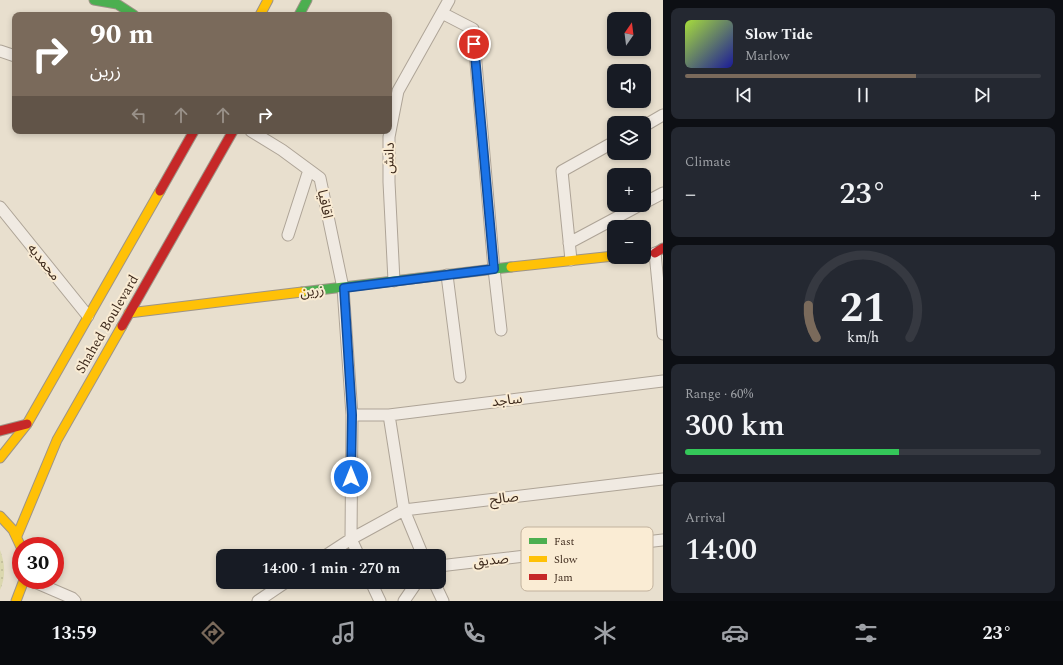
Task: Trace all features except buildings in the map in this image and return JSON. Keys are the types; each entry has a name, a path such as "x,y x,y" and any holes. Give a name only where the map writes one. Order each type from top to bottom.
{"main road":[{"path":"94,0 118,2 130,12"},
{"path":"262,12 268,0"},
{"path":"301,12 307,0"},
{"name":"Shahed Boulevard","path":"0,458 27,424 192,134"},
{"name":"Shahed Boulevard","path":"17,536 57,440 231,134"},
{"name":"زرین","path":"129,313 607,257"},
{"path":"0,431 27,424"},
{"path":"0,516 5,519 17,536"},
{"path":"18,600 21,589"}],"street":[{"name":"دانش","path":"392,122 398,91 449,0"},
{"path":"442,13 473,29 494,269 502,330"},
{"path":"0,51 12,55"},
{"path":"651,122 663,115"},
{"name":"اقاقیا","path":"256,134 282,150 320,178 344,288 352,415 351,539"},
{"name":"دانش","path":"390,134 388,182 394,281"},
{"path":"571,260 562,171 607,146"},
{"path":"288,235 310,170"},
{"path":"651,199 663,193"},
{"name":"محمدیه","path":"0,207 88,316"},
{"path":"569,244 627,212"},
{"path":"656,252 663,334"},
{"path":"448,275 460,377"},
{"name":"ساجد","path":"352,415 390,415 663,381"},
{"path":"390,415 404,510 420,549"},
{"name":"صالح","path":"336,549 404,510 663,479"},
{"path":"351,539 356,549"},
{"name":"صدیق","path":"653,541 663,540"},
{"name":"صدیق","path":"446,565 521,556"},
{"path":"51,589 72,598 75,601"},
{"path":"258,601 276,589"},
{"path":"374,589 380,601"},
{"path":"404,601 412,589"},
{"path":"437,589 443,601"}],"shaded area":[{"path":"0,550 4,570 0,590"}],"traffic: fast":[{"path":"94,0 117,4 129,12"},
{"path":"301,12 307,0"},
{"path":"302,292 511,267"}],"traffic: slow":[{"path":"262,12 268,0"},
{"path":"0,458 27,424 160,191"},
{"path":"511,267 607,257"},
{"path":"129,313 302,292"},
{"path":"17,536 57,440 122,326"},
{"path":"0,516 13,530 16,537"},
{"path":"16,601 21,589"}],"traffic: jam":[{"path":"160,191 192,134"},
{"path":"122,326 231,134"},
{"path":"655,253 663,248"},
{"path":"0,431 27,424"}],"route":[{"path":"351,477 352,415 344,288 494,269 474,44"}]}
